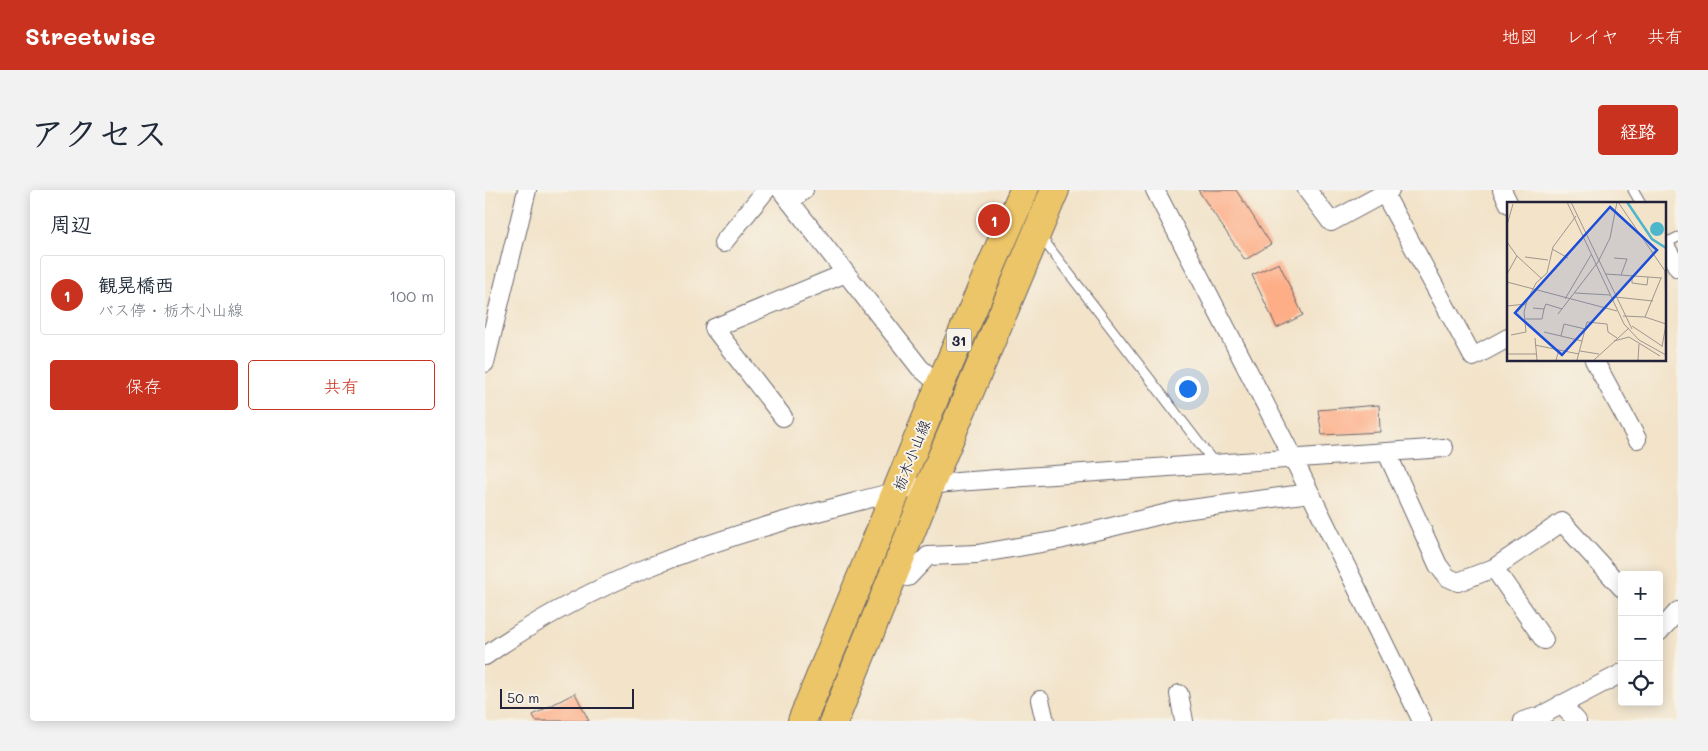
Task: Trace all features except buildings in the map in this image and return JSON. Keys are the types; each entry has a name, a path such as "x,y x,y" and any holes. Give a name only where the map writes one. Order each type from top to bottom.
{"main road":[{"name":"栃木小山線","path":"802,721 940,385 1024,190"},
{"name":"栃木小山線","path":"834,721 930,485 1055,190"}],"street":[{"path":"485,363 527,190"},
{"path":"723,243 766,190"},
{"path":"804,190 785,196 920,368 940,385"},
{"path":"1155,190 1294,460 1422,721"},
{"path":"1307,190 1331,222 1387,192 1473,357 1507,339"},
{"path":"1502,190 1508,202"},
{"path":"1665,246 1678,268"},
{"path":"783,416 714,328 846,273"},
{"path":"1595,361 1637,439"},
{"path":"485,656 570,602 676,555 749,530 897,491 930,485 1444,448"},
{"path":"1387,453 1438,565 1447,577 1458,582 1494,568 1562,522 1618,584"},
{"path":"894,574 908,577 928,556 977,554 1059,540 1176,511 1310,492"},
{"path":"1494,568 1544,640"},
{"path":"1663,628 1678,611"},
{"path":"1523,721 1618,675"},
{"path":"1179,694 1184,721"},
{"path":"1040,700 1045,721"},
{"path":"1561,704 1577,721"}],"lane":[{"path":"1633,190 1640,202"},
{"path":"1037,233 1216,465"},
{"path":"1665,243 1678,236"}],"place":[{"name":"観晃橋西","path":"994,220"}]}
